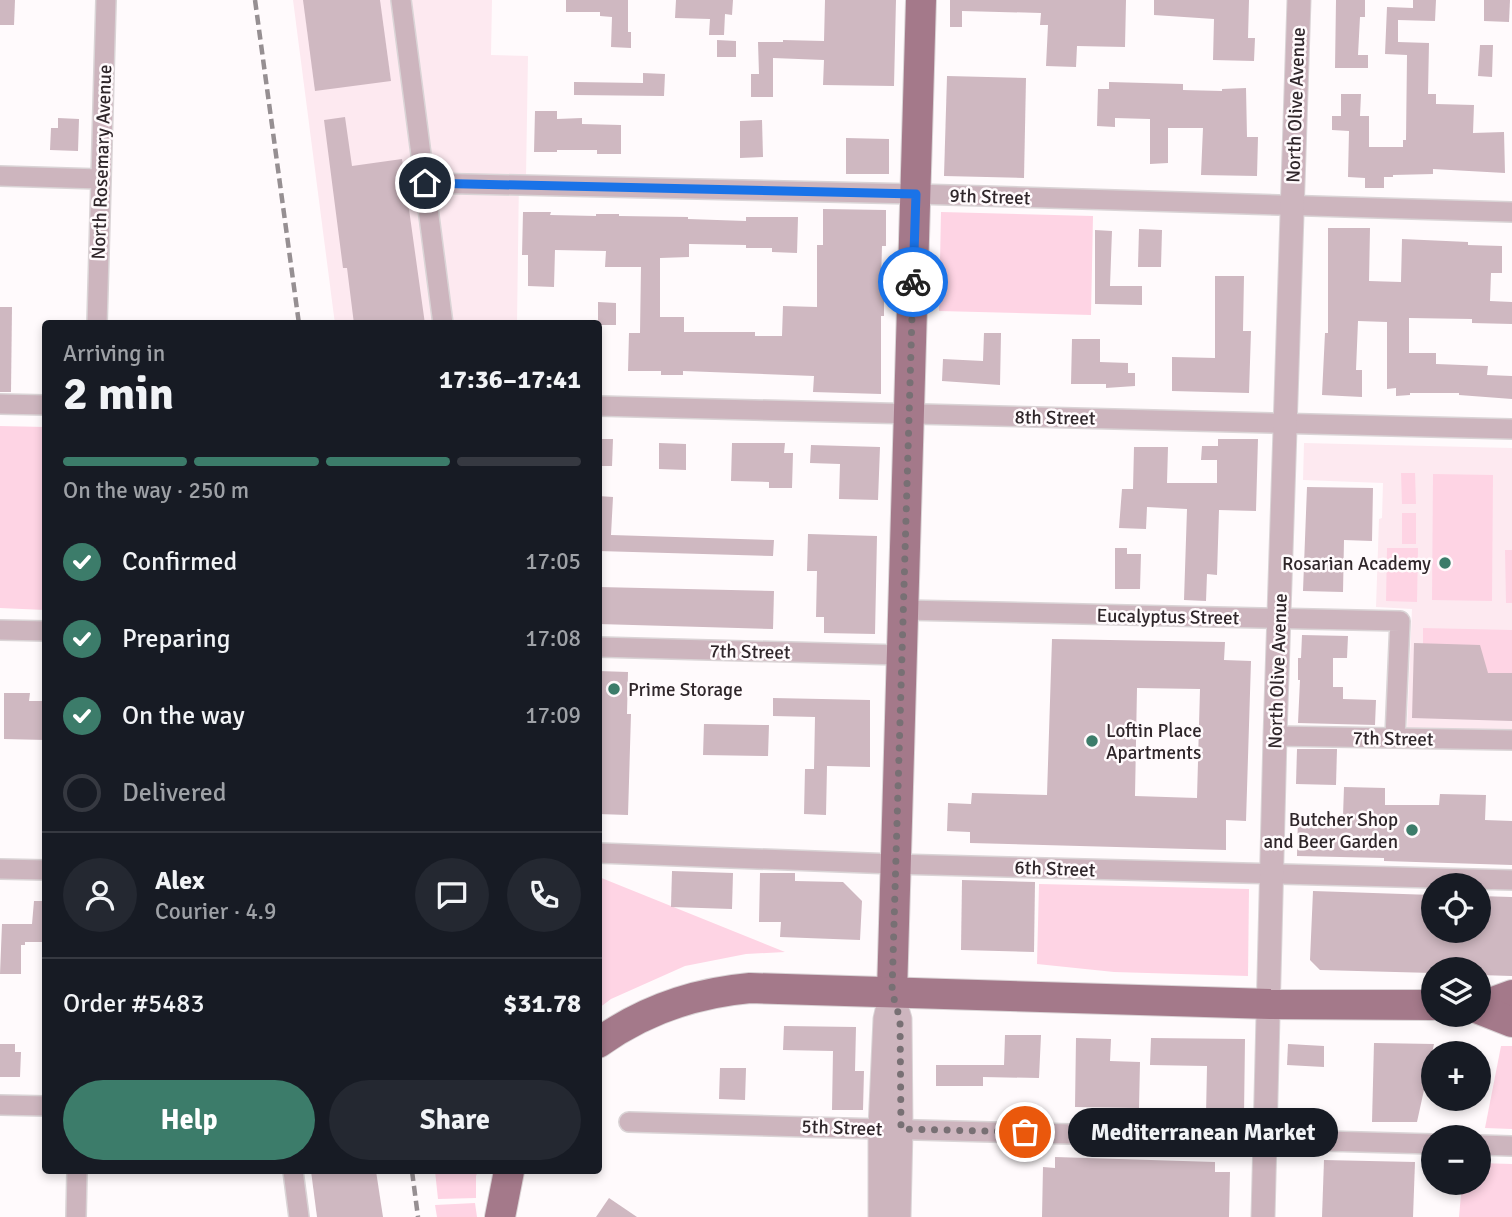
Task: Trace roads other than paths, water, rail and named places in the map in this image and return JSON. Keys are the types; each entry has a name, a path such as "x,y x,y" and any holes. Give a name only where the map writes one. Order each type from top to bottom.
{"main road":[{"path":"892,992 920,0"},
{"path":"602,1040 642,1015 668,1004 723,990 750,988 1270,1004 1421,1005"},
{"path":"1491,1003 1512,995"},
{"path":"1491,1013 1512,1022"},
{"path":"500,1217 508,1174"}],"street":[{"name":"North Rosemary Avenue","path":"97,320 106,0"},
{"path":"401,0 442,320"},
{"name":"North Olive Avenue","path":"1263,1217 1298,0"},
{"path":"0,176 100,179"},
{"name":"9th Street","path":"425,183 1512,212"},
{"path":"0,404 42,405"},
{"name":"8th Street","path":"602,406 1512,429"},
{"name":"Eucalyptus Street","path":"903,610 1399,621 1395,737"},
{"path":"0,630 42,631"},
{"name":"7th Street","path":"602,647 901,655"},
{"name":"7th Street","path":"1275,736 1512,740"},
{"name":"6th Street","path":"602,853 894,864 1512,880"},
{"path":"0,869 42,870"},
{"path":"880,1217 900,1019 892,992"},
{"path":"0,1105 42,1106"},
{"name":"5th Street","path":"629,1122 1421,1144"},
{"path":"890,1128 899,1217"},
{"path":"1491,1145 1512,1146"},
{"path":"76,1217 77,1174"},
{"path":"293,1174 299,1217"}],"railway":[{"path":"255,0 298,320"},
{"path":"412,1174 418,1217"}],"place":[{"name":"Rosarian Academy","path":"1445,563"},
{"name":"Prime Storage","path":"614,689"},
{"name":"Loftin Place Apartments","path":"1092,741"},
{"name":"Butcher Shop and Beer Garden","path":"1412,830"},
{"name":"Mediterranean Market","path":"1025,1132"}]}
